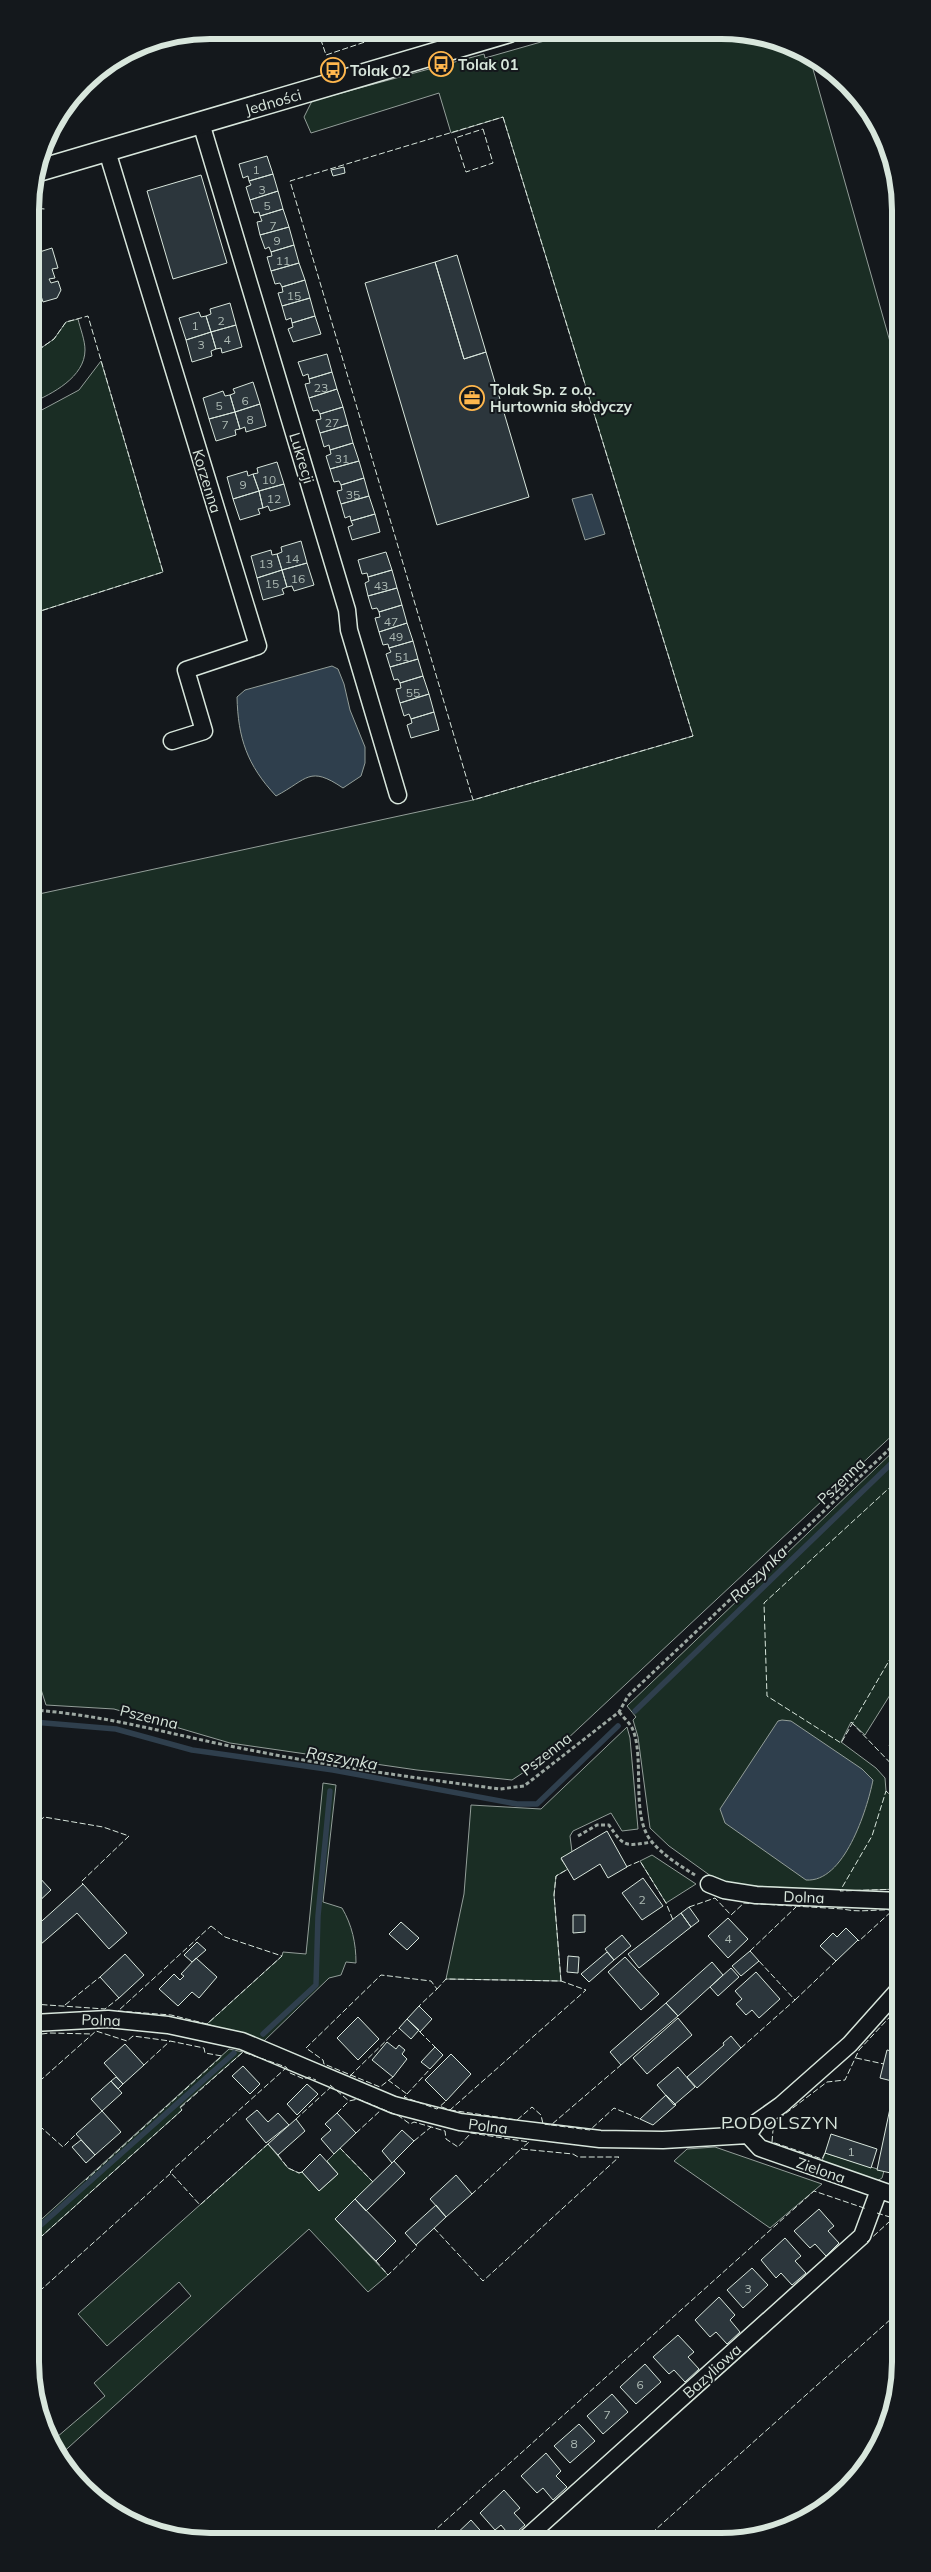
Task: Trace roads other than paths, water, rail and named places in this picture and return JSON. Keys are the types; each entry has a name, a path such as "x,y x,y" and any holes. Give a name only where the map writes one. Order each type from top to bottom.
{"street":[{"name":"Jedności","path":"44,169 484,39"},
{"name":"Lukrecji","path":"201,123 348,610 349,630 398,795"},
{"name":"Korzenna","path":"107,150 258,646 186,670 204,731 172,740"},
{"name":"Dolna","path":"709,1884 724,1890 756,1895 892,1901"},
{"path":"748,2135 757,2122 781,2105 850,2044 892,1997"},
{"name":"Polna","path":"39,2023 108,2019 168,2025 242,2041 394,2104 460,2122 608,2140 663,2140 748,2135"},
{"name":"Zielona","path":"748,2135 760,2148 892,2194"},
{"name":"Bazyliowa","path":"531,2533 862,2236 879,2190"}],"water":[{"path":"592,494 605,534 585,540 572,499"},
{"path":"332,666 338,669 344,684 350,710 365,747 365,763 361,776 343,788 323,777 309,777 276,796 258,773 246,750 239,725 237,697 245,690"},
{"path":"778,1721 791,1721 862,1769 873,1780 865,1809 852,1842 832,1870 820,1878 806,1880 725,1823 720,1809"}],"waterway":[{"name":"Raszynka","path":"635,1711 892,1463"},
{"name":"Raszynka","path":"39,1723 116,1729 192,1750 333,1770 517,1804 537,1804 618,1726"},
{"path":"263,2034 316,1985 318,1916 330,1791"},
{"path":"39,2227 234,2053"}],"place":[{"name":"Tolak 01","path":"441,64"},
{"name":"Tolak 02","path":"333,70"},
{"name":"Tolak Sp. z o.o. Hurtownia słodyczy","path":"472,398"}],"district":[{"name":"PODOLSZYN","path":"780,2122"}]}
